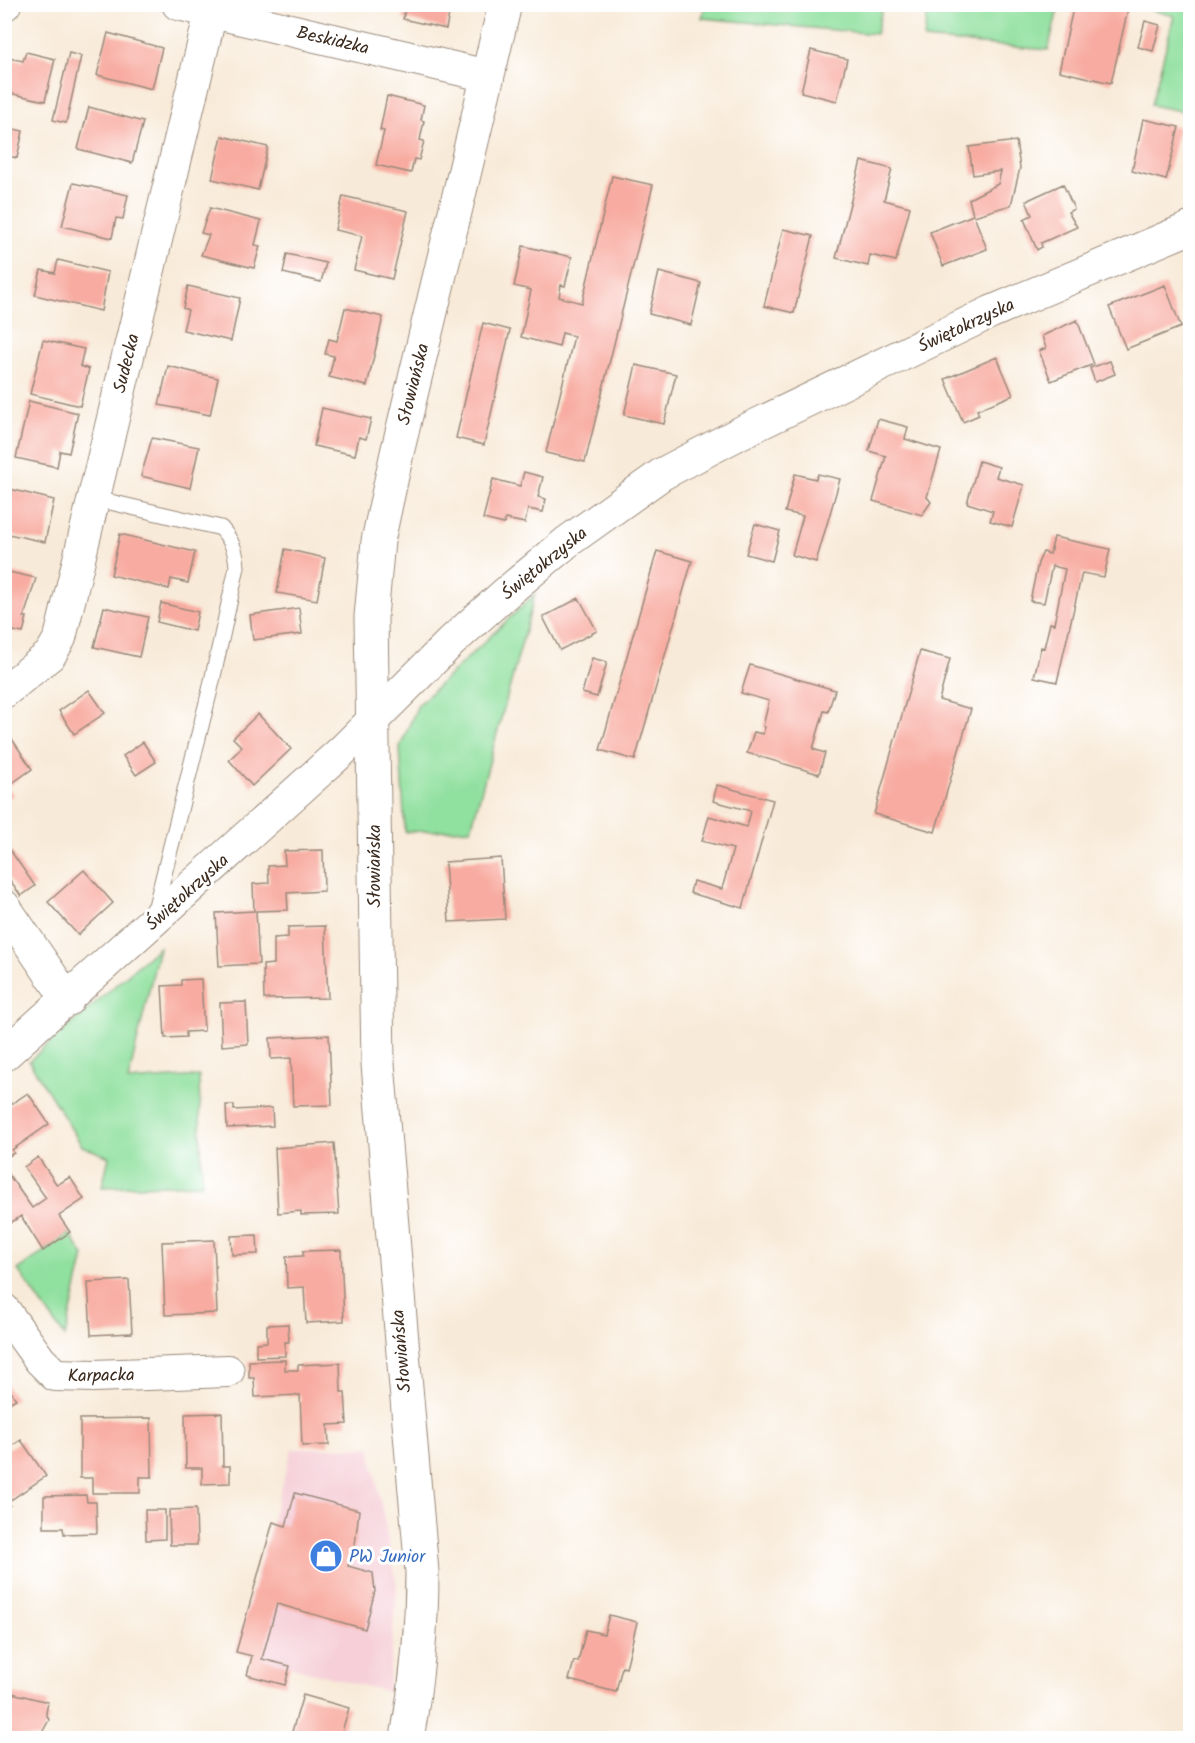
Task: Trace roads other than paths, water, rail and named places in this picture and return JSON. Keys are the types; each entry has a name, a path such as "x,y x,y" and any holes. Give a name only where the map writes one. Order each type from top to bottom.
{"street":[{"name":"Beskidzka","path":"178,4 488,76"},
{"name":"Słowiańska","path":"406,1738 421,1639 422,1572 377,1054 371,617 378,542 397,453 505,4"},
{"name":"Sudecka","path":"4,692 50,655 60,638 211,12"},
{"name":"Świętokrzyska","path":"4,1055 152,924 372,722 452,641 507,592 567,542 662,474 742,432 991,312 1191,228"},
{"path":"4,906 68,1000"},
{"name":"Karpacka","path":"4,1310 40,1360 55,1375 94,1376 228,1371"}],"lane":[{"path":"93,498 221,528 231,540 236,555 237,567 210,690 152,924"}],"place":[{"name":"PW Junior","path":"326,1556"}]}
